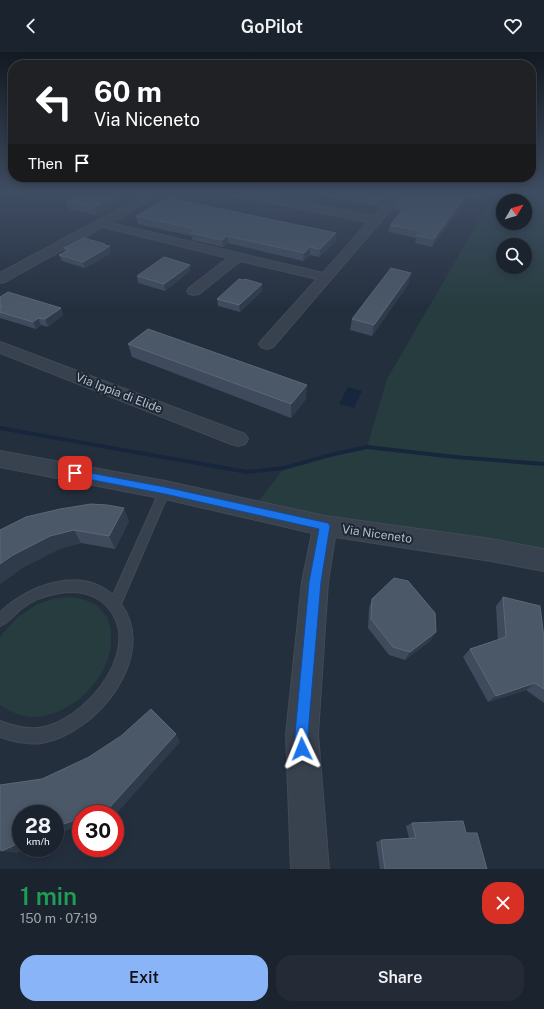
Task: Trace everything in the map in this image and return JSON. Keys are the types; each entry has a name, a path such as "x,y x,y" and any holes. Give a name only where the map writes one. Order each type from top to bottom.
{"street":[{"path":"0,279 90,231"},
{"path":"133,231 324,277"},
{"path":"267,344 324,277 366,231"},
{"path":"194,291 238,256"},
{"name":"Via Ippia di Elide","path":"0,347 238,438"},
{"name":"Via Niceneto","path":"0,459 165,490 325,526 491,550 544,560"},
{"path":"310,869 302,734 315,582 325,526"}],"lane":[{"path":"115,604 165,490"},
{"path":"0,620 24,601 40,592 62,586 83,586 101,593 115,604 125,623 126,647 118,674 101,699 77,720 48,734 19,736 0,729"}],"green space":[{"path":"473,231 544,231 544,560 252,510 284,468 334,454 367,447 387,379"},
{"path":"74,597 97,606 107,618 111,630 110,652 98,679 76,702 62,710 48,715 34,717 20,715 0,705 0,638 3,633 18,617 36,605 55,598"}],"water":[{"path":"348,387 362,391 354,408 339,404"}],"building":[{"path":"193,231 327,231 336,233 320,249 310,247 304,253 227,236 222,240 191,233"},
{"path":"420,231 440,231 434,239 416,236"},
{"path":"84,238 110,246 83,262 59,255 69,250 64,248"},
{"path":"164,257 190,265 164,284 137,276"},
{"path":"391,268 411,273 374,325 352,319"},
{"path":"239,279 245,279 262,284 239,305 217,299"},
{"path":"8,292 61,308 45,319 38,318 33,322 0,312 0,307 2,306 0,305 0,297"},
{"path":"148,329 307,385 291,404 128,344"},
{"path":"91,504 124,508 109,536 74,530 50,536 13,555 0,564 0,530 26,517"},
{"path":"394,578 408,581 435,613 436,632 410,652 393,647 371,619 372,599"},
{"path":"503,597 540,606 544,638 544,689 535,683 496,696 470,649 506,637"},
{"path":"151,709 176,734 112,805 72,805 72,821 64,824 64,805 12,805 12,846 2,851 0,850 0,785 42,779 89,757 121,736"},
{"path":"463,821 466,833 477,833 487,869 385,869 381,840 416,838 412,823"}],"waterway":[{"path":"0,428 247,472 284,468 334,454 367,447 455,457 544,464"}],"route":[{"path":"75,473 165,490 325,526 315,582 302,749"}]}
